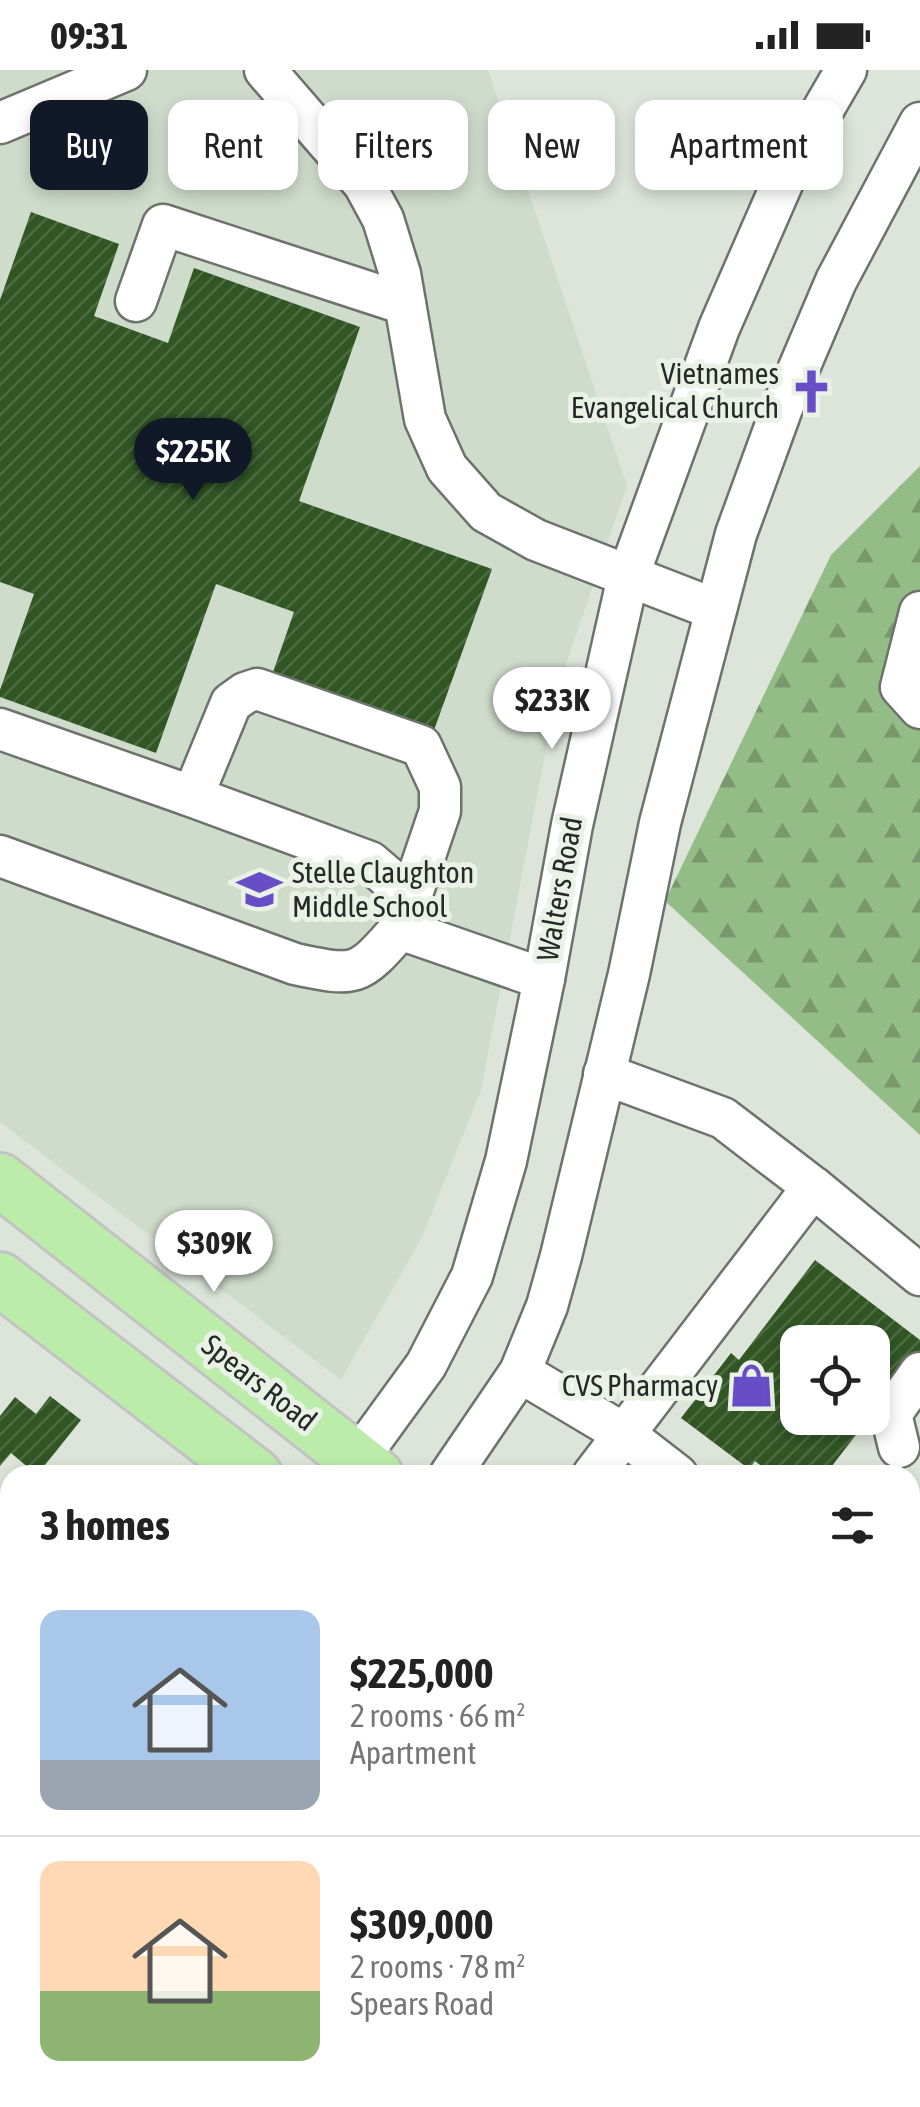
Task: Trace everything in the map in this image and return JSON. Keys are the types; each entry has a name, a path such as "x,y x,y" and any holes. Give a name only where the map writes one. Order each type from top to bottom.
{"main road":[{"name":"Spears Road","path":"0,1180 354,1465"},
{"path":"0,1279 242,1465"}],"street":[{"path":"0,123 126,70"},
{"path":"265,70 364,184 384,218 400,274 425,419 447,468 486,512 536,540 714,609"},
{"name":"Walters Road","path":"363,1465 426,1365 472,1276 506,1160 576,806 628,577 719,328 788,170 846,70"},
{"path":"457,1465 520,1372 562,1256 629,974 660,823 736,534 782,408 836,281 920,123"},
{"path":"136,301 163,225 405,304"},
{"path":"920,612 901,687 920,708"},
{"path":"0,856 295,964 341,974 369,964 406,913 440,811 440,787 421,746 257,689 232,703 199,781 188,795"},
{"path":"0,729 370,862 406,913 544,978"},
{"path":"604,1074 723,1118 920,1275"},
{"path":"601,1465 813,1187"},
{"path":"520,1372 624,1434 664,1465"},
{"path":"898,1448 891,1414 920,1372"}],"shaded area":[{"name":"Stelle Claughton Middle School","path":"0,70 488,70 498,100 488,100 488,190 528,190 627,486 557,691 481,1090 422,1237 341,1380 0,1122"}],"green space":[{"path":"920,466 920,1135 665,901 831,555"}],"building":[{"path":"31,212 119,244 94,316 168,343 194,268 360,327 299,501 492,569 433,733 272,675 294,612 216,584 156,753 0,697 34,594 0,582 0,300"},
{"name":"CVS Pharmacy","path":"815,1260 920,1340 920,1351 890,1390 890,1325 780,1325 780,1435 856,1435 833,1465 760,1465 755,1461 744,1465 681,1418 731,1353 739,1360"},
{"path":"50,1396 81,1420 45,1465 25,1465 11,1453 0,1465 0,1416 15,1397 36,1414"}],"place":[{"name":"Vietnames Evangelical Church","path":"812,391"},
{"name":"Stelle Claughton Middle School","path":"259,890"},
{"name":"CVS Pharmacy","path":"751,1386"}]}
